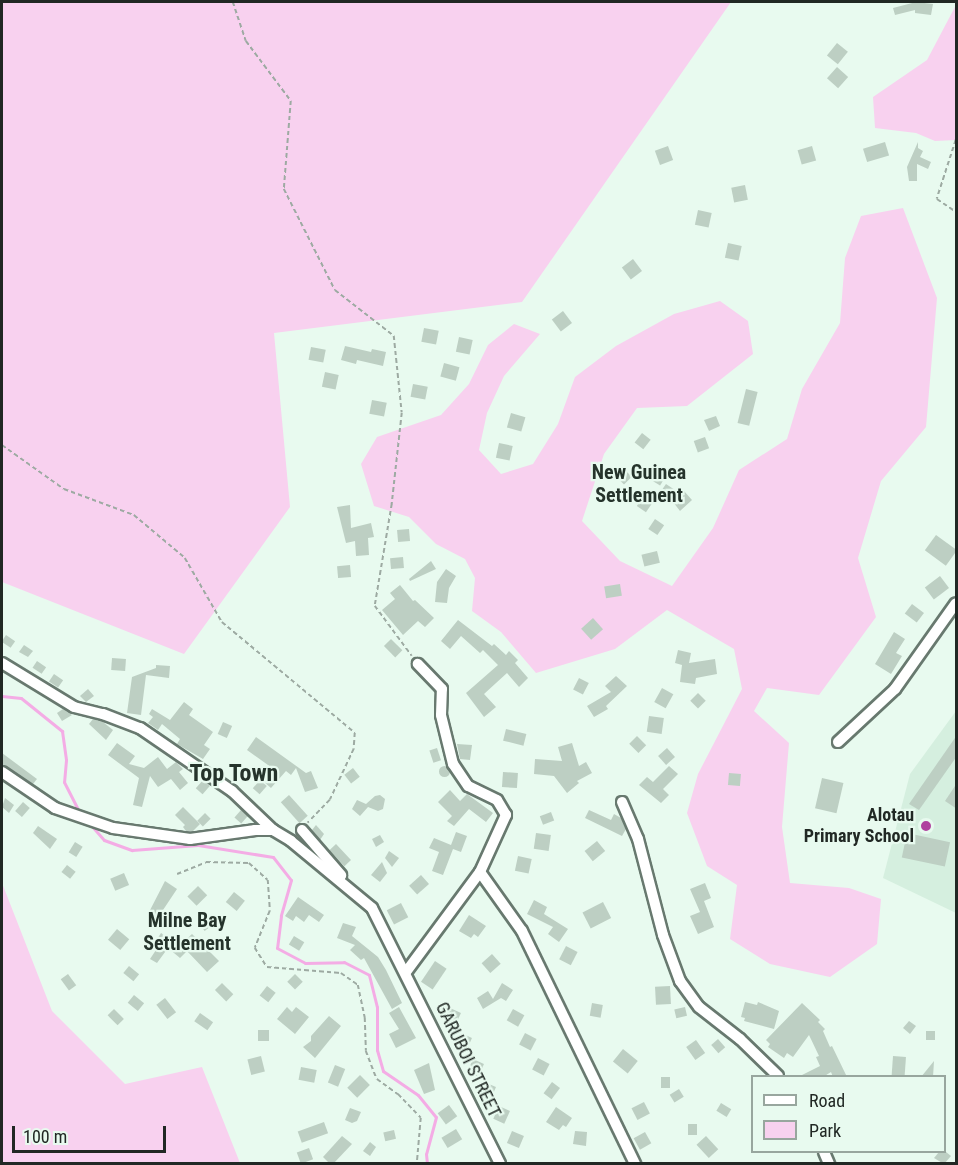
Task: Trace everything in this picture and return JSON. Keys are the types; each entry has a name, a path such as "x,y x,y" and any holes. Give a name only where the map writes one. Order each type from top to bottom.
{"street":[{"path":"838,742 895,689 957,603"},
{"path":"2,663 74,707 104,714 140,728 231,791 273,830 291,841 372,908"},
{"path":"406,972 480,872 506,815 497,800 468,786 453,764 441,715 442,689 418,664"},
{"path":"2,772 55,808 113,828 190,839 255,830 273,830"},
{"path":"622,802 638,839 663,935 680,981 699,1007 740,1039 776,1075"},
{"path":"302,830 372,908"},
{"path":"480,872 522,931 635,1164"},
{"name":"GARUBOI STREET","path":"372,908 500,1164"}],"path":[{"path":"233,2 246,41 291,101 284,189 335,290 394,336 402,413 392,504 375,606 418,664"},
{"path":"957,140 938,199 957,212"},
{"path":"2,445 64,489 134,515 185,558 222,622 355,732 354,749 330,800 302,830"},
{"path":"177,874 207,862 249,863 268,880 270,911 255,948 267,967 341,973 358,985 365,1018 366,1051 377,1079 398,1094 421,1118 417,1164"}],"shaded area":[{"name":"Alotau Primary School","path":"956,711 956,913 883,878 910,774"}],"green space":[{"path":"2,2 731,2 522,302 274,333 290,507 184,654 2,582"},
{"path":"956,5 956,140 935,141 916,133 875,128 873,97 927,60"},
{"path":"903,208 937,298 926,427 881,481 858,558 876,617 819,695 767,688 754,711 789,743 782,827 790,883 849,888 881,899 877,944 830,977 770,964 730,939 737,885 707,866 687,813 698,774 742,689 734,649 667,610 615,649 536,673 501,632 472,611 475,578 465,559 436,544 409,517 374,506 361,464 377,437 441,415 469,384 488,345 514,324 540,334 504,376 487,413 479,450 501,474 533,464 558,424 575,377 616,346 674,314 720,301 748,321 753,354 687,406 637,408 604,454 582,521 620,561 672,586 713,528 739,470 787,439 802,389 840,323 845,258 861,216"},
{"path":"2,883 52,1011 125,1084 202,1067 240,1163 2,1163"}],"building":[{"path":"916,2 933,4 931,15 915,13 915,10 895,15 893,8"},
{"path":"837,43 848,52 838,64 827,55"},
{"path":"837,67 848,77 838,88 827,78"},
{"path":"885,142 889,155 867,162 863,149"},
{"path":"918,142 918,148 923,151 920,157 931,162 928,169 917,164 917,181 909,181 907,167"},
{"path":"668,146 673,160 660,165 655,151"},
{"path":"812,146 816,160 802,165 798,150"},
{"path":"745,185 748,200 734,202 731,188"},
{"path":"698,210 712,213 709,228 695,225"},
{"path":"728,243 742,246 739,261 725,258"},
{"path":"633,259 642,271 631,279 622,267"},
{"path":"563,311 572,323 561,331 552,319"},
{"path":"424,328 439,331 436,345 421,342"},
{"path":"459,337 473,340 470,355 456,352"},
{"path":"345,346 371,352 372,349 386,352 383,366 357,360 356,364 341,360"},
{"path":"311,347 326,350 323,363 309,360"},
{"path":"444,363 459,367 456,381 440,377"},
{"path":"325,372 339,375 336,390 322,387"},
{"path":"413,384 428,387 425,400 411,397"},
{"path":"746,389 758,392 749,426 738,423"},
{"path":"372,400 387,403 384,417 369,414"},
{"path":"511,413 525,417 521,432 507,427"},
{"path":"716,416 720,426 709,431 704,420"},
{"path":"642,433 651,440 643,449 635,442"},
{"path":"705,437 709,448 698,452 694,441"},
{"path":"499,443 513,446 510,461 496,458"},
{"path":"624,469 632,477 624,485 616,477"},
{"path":"656,469 666,475 660,485 650,479"},
{"path":"666,484 681,494 684,491 692,500 680,511 670,498 668,501 659,494"},
{"path":"643,497 652,503 646,512 637,506"},
{"path":"350,505 351,528 371,523 374,537 368,538 369,555 356,556 355,541 346,543 337,507"},
{"path":"655,519 664,525 657,535 648,529"},
{"path":"409,529 410,541 398,542 397,530"},
{"path":"936,535 956,550 946,566 925,550"},
{"path":"657,551 660,563 644,567 641,555"},
{"path":"403,557 404,568 391,569 390,558"},
{"path":"431,561 436,569 410,581 409,579"},
{"path":"350,565 351,577 338,578 337,566"},
{"path":"446,569 456,576 449,588 447,603 435,602 437,582"},
{"path":"940,576 949,588 934,599 925,587"},
{"path":"620,584 622,596 606,598 604,587"},
{"path":"400,585 413,601 415,600 434,618 425,627 418,621 403,635 382,610 395,599 390,593"},
{"path":"912,604 924,613 917,623 905,614"},
{"path":"593,618 603,629 591,640 581,629"},
{"path":"458,620 492,646 494,644 506,655 509,651 518,660 515,663 528,678 519,687 507,673 484,694 496,707 484,717 466,693 498,665 483,650 480,653 461,636 450,649 441,641"},
{"path":"894,632 905,639 896,653 902,656 891,674 875,664"},
{"path":"6,635 15,641 11,648 2,642"},
{"path":"391,639 402,650 395,657 384,646"},
{"path":"24,645 33,651 28,657 19,652"},
{"path":"678,650 691,653 689,663 715,659 717,674 696,678 695,684 680,682 682,665 675,663"},
{"path":"112,658 126,659 125,671 111,670"},
{"path":"37,661 46,667 42,674 33,668"},
{"path":"156,665 170,666 169,678 146,675 141,715 127,713 132,677 156,668"},
{"path":"54,674 63,680 58,688 49,681"},
{"path":"616,676 627,686 606,706 608,709 594,717 587,706 611,692 605,686"},
{"path":"579,678 589,683 583,695 573,690"},
{"path":"662,688 673,694 666,708 654,702"},
{"path":"88,689 94,696 86,702 80,696"},
{"path":"698,693 706,701 698,709 690,701"},
{"path":"184,702 193,709 189,715 213,732 204,745 210,749 203,759 177,744 180,739 162,724 158,730 148,723 153,717 149,714 152,709 170,720"},
{"path":"63,709 72,715 62,721 57,713"},
{"path":"649,716 664,718 662,734 647,732"},
{"path":"93,719 103,722 113,730 106,740 89,724"},
{"path":"223,722 232,726 227,738 218,734"},
{"path":"506,729 526,734 523,746 503,741"},
{"path":"957,735 957,756 919,810 909,804"},
{"path":"637,736 646,745 638,753 629,744"},
{"path":"256,737 306,773 311,771 318,788 305,792 296,768 291,775 286,771 271,788 264,782 275,770 247,750"},
{"path":"117,743 135,756 129,764 144,768 158,757 167,769 176,762 183,769 179,772 188,783 180,790 171,779 158,787 150,776 142,807 133,805 139,778 108,755"},
{"path":"572,743 579,766 586,762 592,773 577,781 579,783 567,793 554,776 534,774 535,759 562,761 558,747"},
{"path":"457,744 472,745 470,760 460,759"},
{"path":"437,748 441,760 433,763 429,750"},
{"path":"667,748 675,757 666,765 658,756"},
{"path":"2,753 37,779 33,784 2,765"},
{"path":"444,766 448,767 448,775 444,776 440,775 439,771 440,767"},
{"path":"669,766 678,774 663,789 669,795 661,803 639,785 647,777 653,782"},
{"path":"353,768 360,777 351,783 344,775"},
{"path":"503,772 518,773 517,788 502,787"},
{"path":"729,773 741,774 740,786 728,785"},
{"path":"822,778 843,783 836,813 815,808"},
{"path":"203,780 210,786 203,794 196,788"},
{"path":"260,780 267,786 260,794 253,788"},
{"path":"957,783 957,809 945,801"},
{"path":"450,790 460,801 467,794 493,813 486,822 469,809 454,826 447,821 452,816 438,802"},
{"path":"289,795 308,816 300,823 281,802"},
{"path":"380,795 385,799 383,809 378,811 368,807 360,816 352,809 357,800 366,804 375,796"},
{"path":"5,798 14,805 9,813 2,807"},
{"path":"23,802 30,808 22,817 15,811"},
{"path":"183,807 200,824 193,831 186,831 183,827 185,825 175,815"},
{"path":"241,810 248,816 241,823 234,818"},
{"path":"589,810 611,820 614,814 621,818 626,829 622,836 585,818"},
{"path":"551,812 554,820 543,825 540,816"},
{"path":"205,813 211,819 203,826 197,821"},
{"path":"316,825 324,834 320,840 312,830"},
{"path":"38,826 57,839 50,849 33,833"},
{"path":"456,832 467,836 461,852 453,849 443,875 432,871 439,852 429,848 434,838 451,845"},
{"path":"536,833 551,835 549,851 534,849"},
{"path":"907,833 950,842 945,867 902,857"},
{"path":"380,835 384,842 376,847 372,839"},
{"path":"597,841 605,851 593,861 585,851"},
{"path":"75,842 83,847 76,857 69,852"},
{"path":"336,844 351,860 344,866 329,850"},
{"path":"389,851 399,858 392,867 385,858"},
{"path":"518,856 532,859 529,874 515,871"},
{"path":"382,862 387,873 380,882 371,875"},
{"path":"67,865 76,872 70,879 61,872"},
{"path":"124,873 129,885 115,891 110,879"},
{"path":"421,875 429,884 417,895 409,886"},
{"path":"165,881 177,889 163,910 166,912 159,924 147,916"},
{"path":"705,883 711,898 704,901 714,927 698,934 690,916 700,912 690,889"},
{"path":"198,886 207,895 197,906 187,897"},
{"path":"234,892 245,901 237,911 226,902"},
{"path":"298,897 324,915 319,922 309,915 304,922 296,916 293,921 285,916"},
{"path":"534,900 547,907 544,914 568,929 559,942 548,934 553,927 527,914"},
{"path":"603,902 611,918 591,928 583,912"},
{"path":"401,903 408,917 394,925 387,910"},
{"path":"206,912 215,923 205,931 196,920"},
{"path":"469,915 486,926 478,937 474,934 471,938 459,931"},
{"path":"343,923 356,927 352,936 378,957 402,1003 392,1009 364,958 361,960 350,950 355,945 337,938"},
{"path":"117,929 129,939 120,950 108,940"},
{"path":"161,933 180,945 192,934 219,961 207,972 187,951 180,958 168,948 157,963 150,959 160,944 156,941"},
{"path":"294,936 304,942 299,951 289,945"},
{"path":"566,946 578,952 571,965 559,959"},
{"path":"492,954 501,964 490,973 482,963"},
{"path":"435,961 447,969 433,990 421,982"},
{"path":"129,966 139,974 133,981 123,973"},
{"path":"68,974 76,985 69,991 61,979"},
{"path":"295,974 303,982 295,990 287,982"},
{"path":"222,983 233,994 226,1001 215,990"},
{"path":"502,983 513,990 506,1001 501,998 483,1009 477,998 488,991 493,999"},
{"path":"267,986 276,993 268,1002 260,995"},
{"path":"670,986 671,1004 656,1005 655,987"},
{"path":"134,995 144,1003 138,1011 128,1003"},
{"path":"165,998 176,1012 167,1019 156,1005"},
{"path":"745,1002 757,1005 758,1002 779,1011 774,1029 744,1021 745,1018 741,1017"},
{"path":"592,1003 603,1005 601,1018 590,1016"},
{"path":"802,1003 820,1020 818,1022 825,1029 823,1031 830,1047 832,1046 846,1075 832,1075 831,1072 826,1075 802,1075 820,1066 816,1057 819,1056 809,1035 793,1057 787,1053 784,1058 768,1047 770,1044 766,1040"},
{"path":"287,1007 292,1012 296,1007 309,1017 295,1034 277,1019"},
{"path":"399,1007 416,1038 396,1048 389,1034 399,1029 389,1013"},
{"path":"685,1007 687,1016 676,1018 674,1009"},
{"path":"450,1008 461,1013 455,1026 444,1021"},
{"path":"114,1009 124,1019 118,1025 108,1015"},
{"path":"513,1009 524,1015 518,1027 507,1020"},
{"path":"200,1013 213,1022 207,1030 194,1021"},
{"path":"329,1016 341,1026 315,1058 303,1047 311,1041 311,1036"},
{"path":"909,1021 916,1026 910,1034 903,1028"},
{"path":"258,1030 269,1030 269,1041 258,1041"},
{"path":"926,1031 935,1031 935,1040 926,1040"},
{"path":"461,1033 472,1038 467,1050 456,1045"},
{"path":"525,1033 537,1039 531,1050 519,1045"},
{"path":"718,1039 725,1047 718,1053 711,1045"},
{"path":"696,1040 705,1053 695,1060 686,1047"},
{"path":"623,1049 638,1061 628,1073 613,1061"},
{"path":"261,1056 265,1072 251,1075 247,1059"},
{"path":"893,1056 906,1057 905,1075 892,1075"},
{"path":"538,1058 550,1064 544,1075 532,1070"},
{"path":"473,1059 484,1064 478,1077 467,1072"},
{"path":"934,1061 933,1075 923,1075"},
{"path":"429,1063 435,1090 424,1094 414,1070"},
{"path":"335,1065 345,1069 338,1087 328,1083"},
{"path":"301,1067 317,1070 314,1083 299,1080"},
{"path":"360,1075 370,1085 357,1098 347,1088"},
{"path":"661,1077 670,1077 670,1088 661,1088"},
{"path":"484,1082 496,1087 490,1100 479,1095"},
{"path":"552,1082 560,1088 552,1099 544,1093"},
{"path":"679,1089 684,1097 674,1102 670,1095"},
{"path":"644,1102 650,1114 637,1120 632,1108"},
{"path":"721,1103 731,1109 727,1117 716,1111"},
{"path":"449,1105 457,1116 446,1125 438,1113"},
{"path":"499,1106 510,1111 504,1124 493,1119"},
{"path":"556,1107 572,1118 566,1127 563,1125 559,1130 546,1122"},
{"path":"350,1108 361,1112 357,1121 352,1123 345,1120"},
{"path":"324,1122 328,1133 302,1143 298,1132"},
{"path":"688,1124 697,1124 697,1135 688,1135"},
{"path":"456,1129 462,1139 448,1148 441,1138"},
{"path":"394,1130 396,1139 385,1141 383,1132"},
{"path":"512,1131 524,1136 519,1148 507,1143"},
{"path":"575,1131 587,1132 586,1146 573,1144"},
{"path":"645,1132 651,1143 640,1150 634,1138"},
{"path":"342,1136 352,1144 333,1164 330,1164 323,1157"},
{"path":"706,1136 718,1149 709,1158 696,1145"},
{"path":"370,1142 376,1147 370,1156 363,1151"},
{"path":"309,1148 313,1159 301,1164 297,1152"},
{"path":"946,1152 951,1156 944,1164 934,1158 938,1153"}],"waterway":[{"path":"2,696 21,698 62,731 66,760 64,782 79,812"},
{"path":"90,824 104,840 132,850 198,845 273,857 291,880 281,916 277,948 305,963 344,962 369,975 377,1007 377,1050 383,1071 418,1095 436,1117 426,1154 427,1164"}],"place":[{"name":"Alotau Primary School","path":"926,826"}],"district":[{"name":"New Guinea Settlement","path":"639,484"},
{"name":"Top Town","path":"234,774"},
{"name":"Milne Bay Settlement","path":"187,932"}]}
